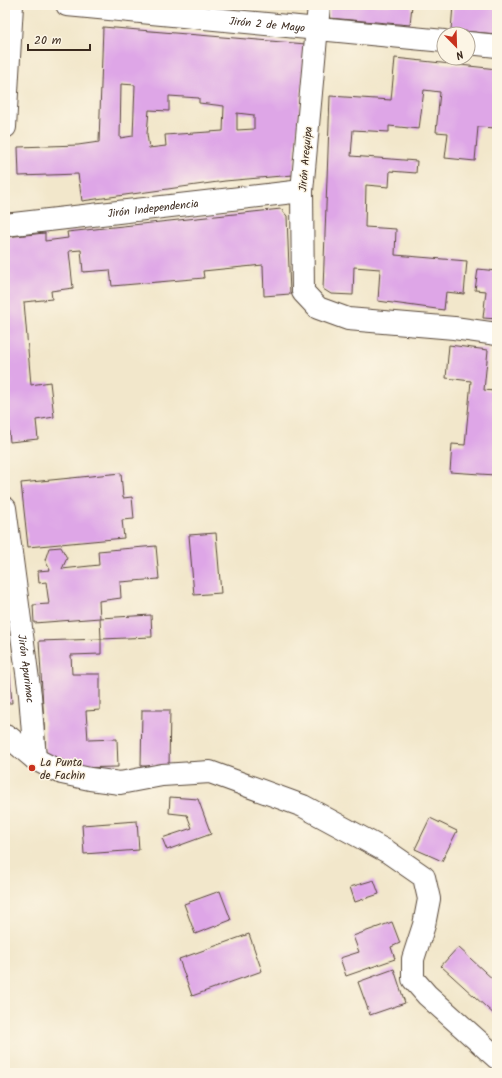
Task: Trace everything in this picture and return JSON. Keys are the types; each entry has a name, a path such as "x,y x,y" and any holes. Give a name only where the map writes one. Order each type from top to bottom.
{"street":[{"path":"5,127 12,5"},
{"name":"Jirón 2 de Mayo","path":"67,5 436,40"},
{"name":"Jirón Arequipa","path":"319,5 318,29 302,190 303,292 318,308 348,319 454,328 497,334"},
{"path":"476,44 497,46"},
{"name":"Jirón Independencia","path":"5,225 302,190"},
{"name":"Jirón Apurimac","path":"5,508 30,695 35,759"},
{"path":"5,736 10,738 35,759 62,773 90,780 120,783 162,775 210,772 303,806 388,852 424,877 429,899 424,925 413,959 413,978 427,995 497,1058"}],"building":[{"path":"330,5 412,5 410,25 329,18"},
{"path":"453,5 497,5 497,34 476,32 476,26 451,26"},
{"path":"103,27 306,44 293,175 225,181 82,201 78,174 19,176 18,147 78,145 99,142","holes":["121,84 135,85 133,136 120,138","169,96 199,98 199,103 224,106 223,131 165,135 166,146 149,148 147,134 149,110 169,111","237,113 254,115 254,129 237,130"]},
{"path":"395,58 436,62 436,66 469,66 497,69 497,128 478,127 475,161 445,158 448,133 436,132 440,92 424,90 419,129 389,126 389,132 353,130 351,156 417,161 416,173 390,171 389,187 366,185 365,227 396,229 395,255 467,261 464,294 446,292 444,310 378,301 380,269 354,267 353,295 331,294 323,289 330,96 391,100"},
{"path":"281,209 287,216 290,294 264,296 263,265 203,271 204,278 112,286 110,270 83,272 81,250 69,251 73,288 51,291 52,299 24,302 31,385 50,382 54,417 36,420 38,439 10,442 5,395 5,237 45,233 45,241 68,238 67,232"},
{"path":"478,269 497,271 497,319 483,318 486,291 475,290"},
{"path":"449,345 488,350 484,390 494,391 493,403 497,403 495,475 450,472 452,444 465,445 471,381 446,378"},
{"path":"121,473 123,498 132,497 134,519 122,520 124,538 28,547 21,483"},
{"path":"216,533 221,593 194,595 189,535"},
{"path":"156,546 159,579 120,582 121,598 99,601 100,618 34,623 33,605 49,604 46,582 39,583 38,571 50,570 45,560 49,548 61,547 67,558 62,569 99,565 98,551"},
{"path":"151,615 152,637 101,639 100,618"},
{"path":"6,623 12,703 5,703"},
{"path":"101,639 101,654 71,655 72,674 100,674 100,710 86,711 88,740 117,739 118,767 67,768 46,755 39,641"},
{"path":"142,710 170,710 169,766 141,766"},
{"path":"170,797 198,799 211,834 167,850 162,838 192,828 187,815 169,813"},
{"path":"430,818 457,831 442,861 415,849"},
{"path":"137,821 139,850 84,854 82,825"},
{"path":"374,880 379,894 355,902 350,887"},
{"path":"220,891 231,920 195,934 184,904"},
{"path":"392,922 400,943 391,947 395,959 346,976 340,958 359,952 353,936"},
{"path":"249,934 262,971 192,996 179,959"},
{"path":"458,947 497,983 497,1017 441,966"},
{"path":"394,969 405,1003 370,1015 358,982"}],"place":[{"name":"La Punta de Fachin","path":"32,768"}]}
